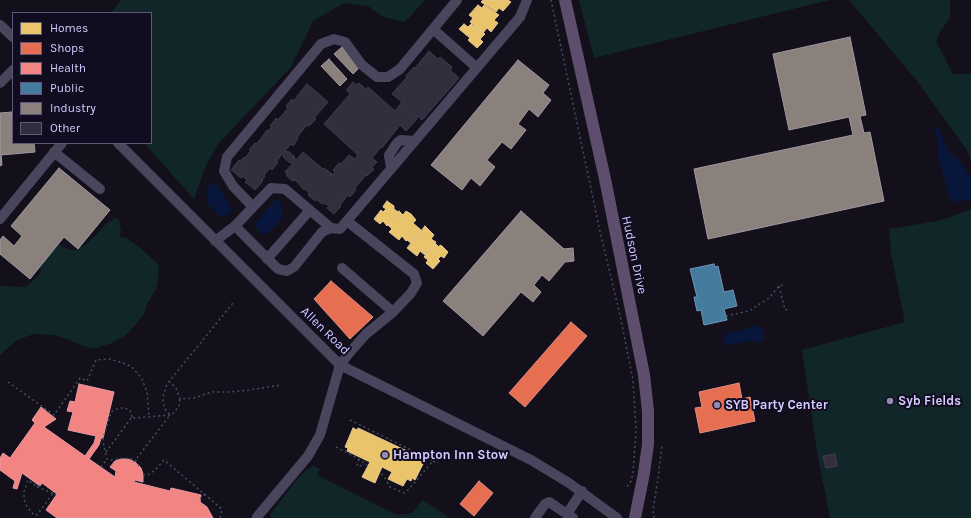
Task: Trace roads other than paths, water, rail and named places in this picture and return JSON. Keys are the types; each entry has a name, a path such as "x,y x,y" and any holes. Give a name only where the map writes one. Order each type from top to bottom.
{"main road":[{"name":"Hudson Drive","path":"565,0 605,179 644,375 648,411 648,444 635,518"}],"street":[{"path":"253,207 233,186 224,171 227,157 321,44 334,39 345,42 362,65 377,78 388,77 400,69 457,0"},
{"path":"235,226 278,269 287,271 294,266 322,232 331,228 340,229 520,17 527,0"},
{"path":"0,25 12,37"},
{"path":"433,29 477,68"},
{"path":"0,83 12,71"},
{"path":"0,219 61,144"},
{"name":"Allen Road","path":"119,144 340,365 551,471 617,518"},
{"path":"54,152 100,189"},
{"path":"215,241 235,226 270,188 285,189 331,228"},
{"path":"267,259 310,210"},
{"path":"258,518 257,517 308,456 320,435 340,365 366,334 393,312 411,293 417,283 414,274 347,221"},
{"path":"342,268 393,312"},
{"path":"535,518 545,504 549,502 570,516 582,492"}],"water":[{"path":"937,127 949,152 958,159 971,177 971,200 955,202 949,196 938,155 938,138 933,129"},
{"path":"214,181 232,209 232,212 225,216 221,217 207,203 208,196 205,191"},
{"path":"275,200 279,200 281,202 283,217 269,233 263,235 256,228 255,224"},
{"path":"757,325 764,330 764,338 762,341 758,343 752,341 729,345 724,342 724,335 726,333 739,331"}],"place":[{"name":"Syb Fields","path":"890,401"},
{"name":"SYB Party Center","path":"717,405"},
{"name":"Hampton Inn Stow","path":"385,455"}]}
